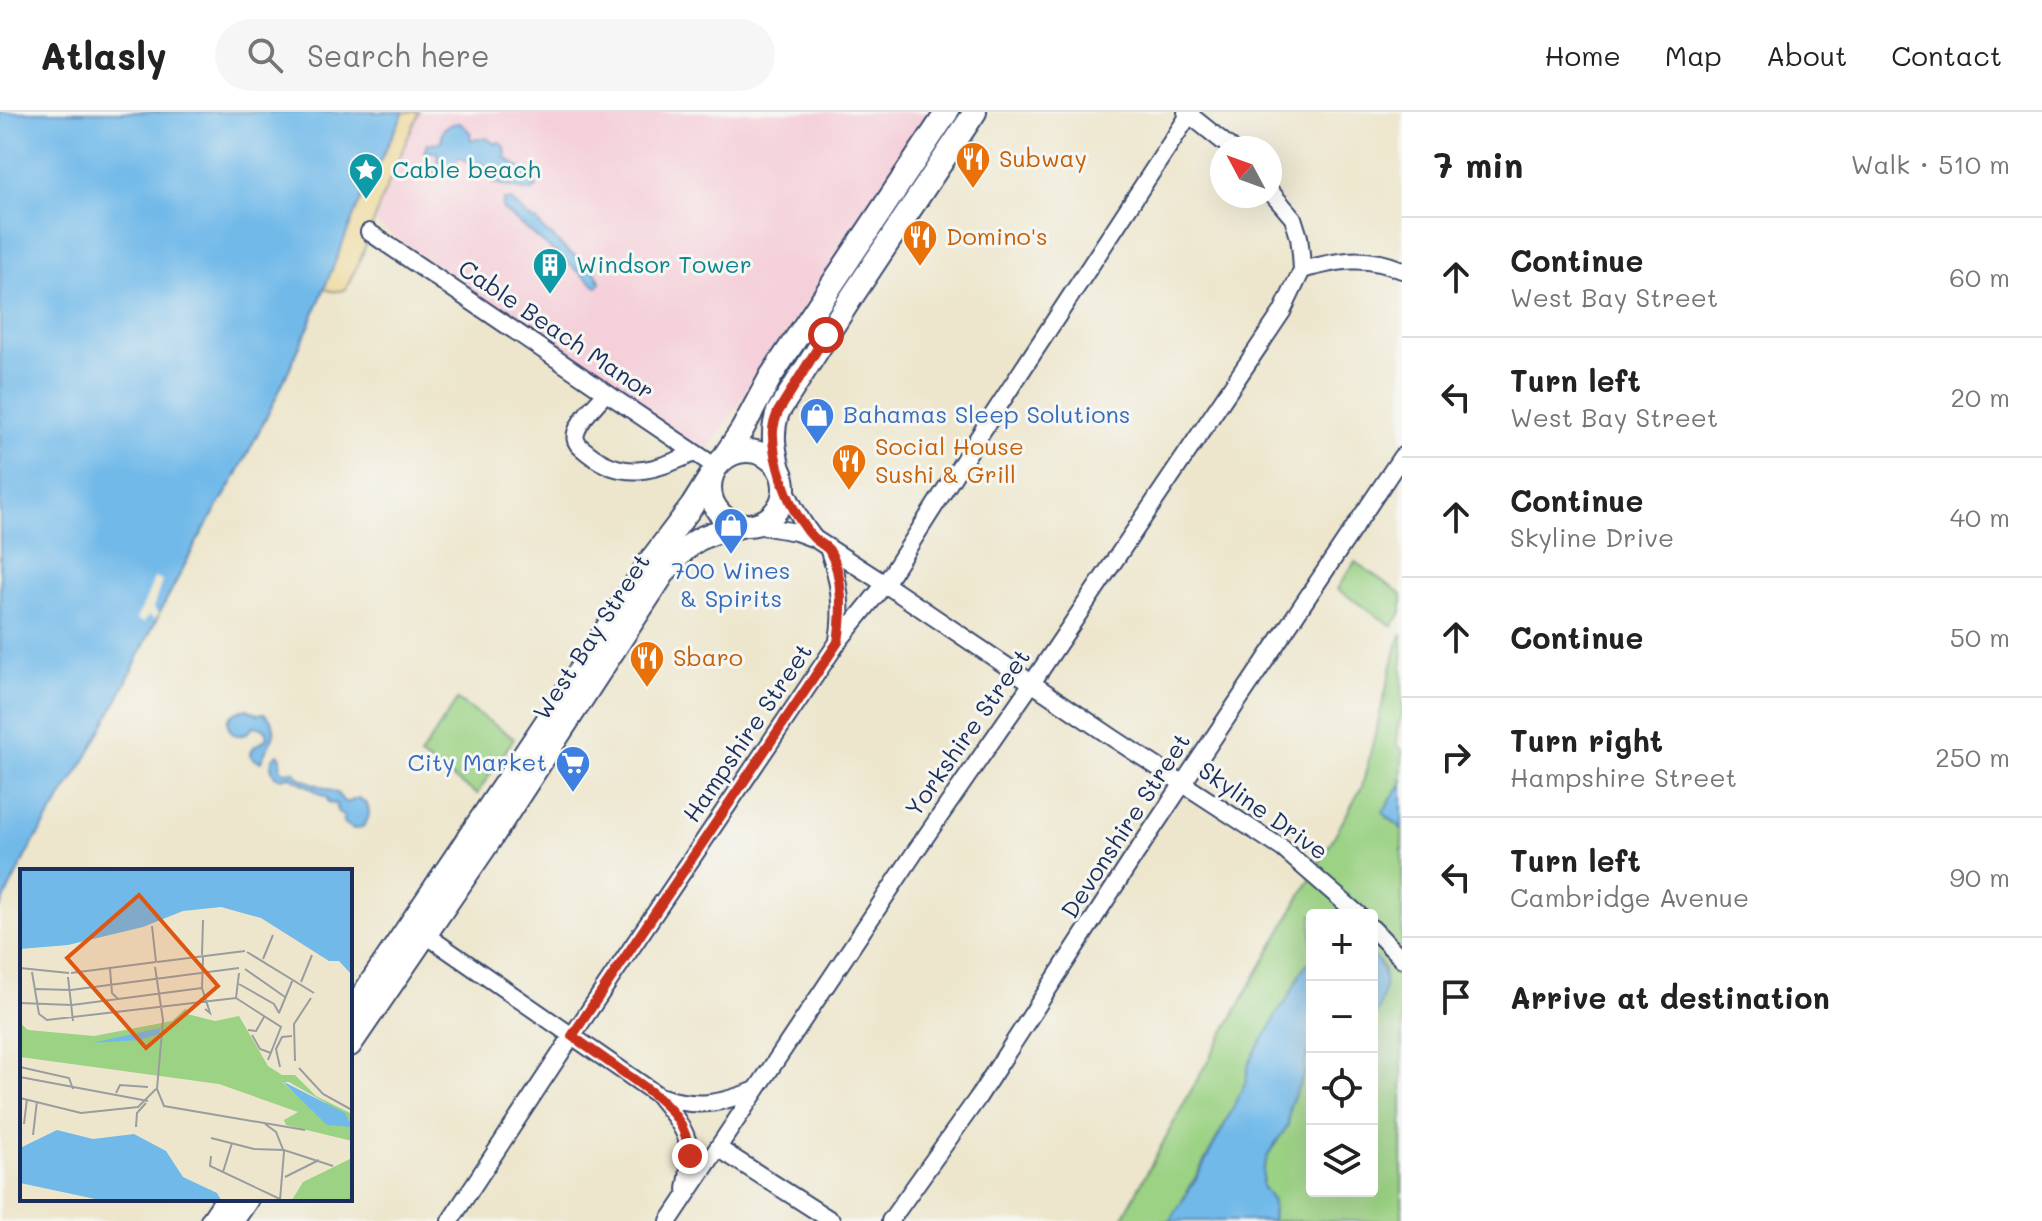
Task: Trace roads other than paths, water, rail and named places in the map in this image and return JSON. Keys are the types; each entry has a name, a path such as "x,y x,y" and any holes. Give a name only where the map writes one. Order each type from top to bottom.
{"main road":[{"name":"West Bay Street","path":"352,1011 651,560 692,506 742,430 771,376 947,112"},
{"path":"781,476 768,457 752,451 736,453 716,467 710,496 716,510 727,520 749,525 769,519 778,509 783,496 781,476 773,436 778,412 975,112"},
{"name":"West Bay Street","path":"352,1042 675,559 700,538 749,525"},
{"path":"212,1221 226,1201"},
{"path":"232,1221 246,1201"}],"street":[{"path":"1189,113 1217,136"},
{"name":"Hampshire Street","path":"450,1221 838,642 885,584 1189,113"},
{"path":"1282,205 1293,218 1299,237 1302,270 1333,262 1359,260 1402,270"},
{"name":"Cable Beach Manor","path":"369,232 716,467"},
{"name":"Yorkshire Street","path":"669,1221 1282,312 1302,270"},
{"path":"606,393 576,434 579,446 595,458 614,468 633,471 655,469 694,453"},
{"name":"Devonshire Street","path":"890,1221 977,1099 1402,456"},
{"name":"Skyline Drive","path":"781,476 790,503 801,522 821,544"},
{"name":"Skyline Drive","path":"749,525 786,530 821,544 885,584 1283,849 1352,909"},
{"path":"821,544 837,575 841,597 842,620 838,642"},
{"path":"1378,934 1402,959"},
{"path":"426,935 659,1096 676,1117 689,1142 689,1173 684,1199"},
{"path":"659,1096 700,1105 756,1090"},
{"path":"718,1148 832,1221"}],"water":[{"path":"0,112 404,112 357,208 310,324 273,404 159,614 87,757 27,853 0,908"},
{"path":"460,123 470,132 471,140 487,138 505,147 506,158 527,173 525,177 537,186 532,192 494,183 494,169 459,157 445,171 424,171 438,167 437,152 424,152 427,144 439,143 446,127"},
{"path":"504,200 511,200 567,251 585,262 601,283 597,287 502,209"},
{"path":"247,709 264,713 274,726 273,737 261,762 252,758 251,752 266,739 265,729 255,726 239,735 229,728 230,716"},
{"path":"278,754 281,758 280,768 284,772 294,771 300,778 337,793 344,802 358,798 364,802 369,811 364,825 353,829 343,822 344,816 337,811 336,804 329,803 326,797 290,776 275,776 271,764"},
{"path":"1402,782 1402,830 1383,812"},
{"path":"1378,962 1384,979 1378,1009"},
{"path":"1306,966 1304,1074 1290,1105 1288,1125 1269,1153 1263,1169 1262,1186 1273,1202 1272,1221 1170,1221 1226,1122 1246,1081 1249,1063"}],"place":[{"name":"Subway","path":"973,190"},
{"name":"Cable beach","path":"366,201"},
{"name":"Domino's","path":"920,268"},
{"name":"Windsor Tower","path":"550,296"},
{"name":"Bahamas Sleep Solutions","path":"817,446"},
{"name":"Social House Sushi & Grill","path":"849,492"},
{"name":"700 Wines & Spirits","path":"731,556"},
{"name":"Sbaro","path":"647,689"},
{"name":"City Market","path":"573,794"}]}
